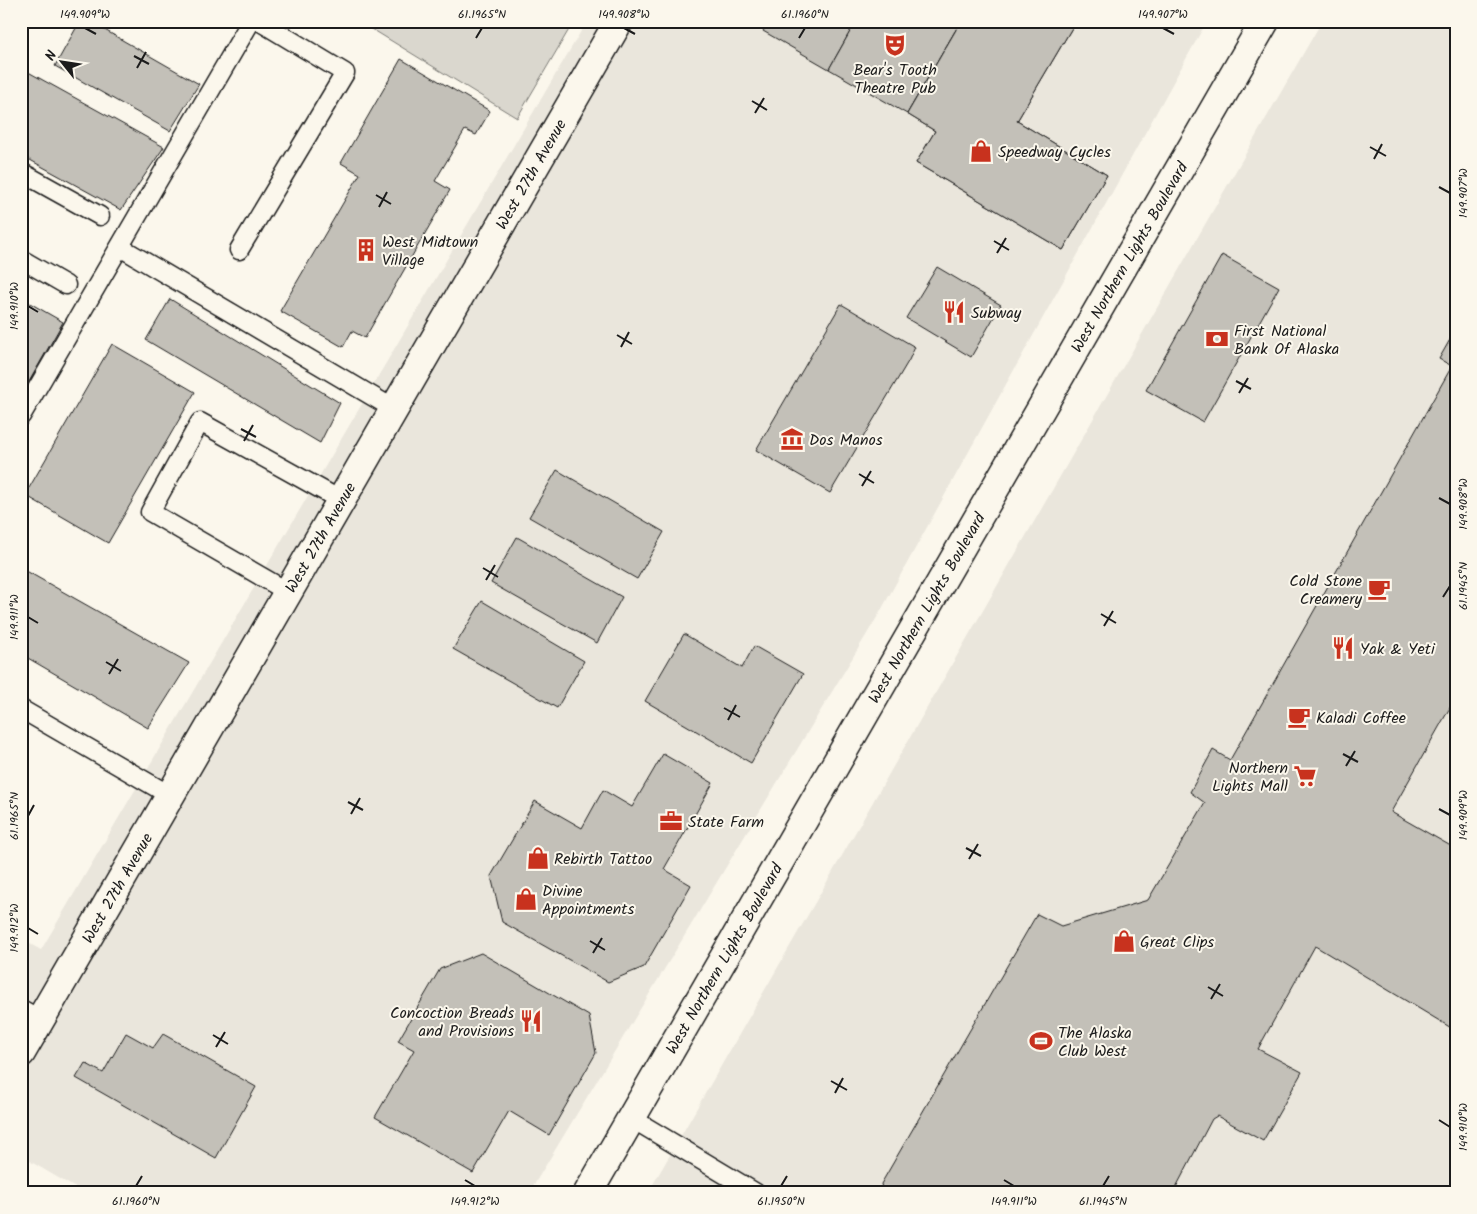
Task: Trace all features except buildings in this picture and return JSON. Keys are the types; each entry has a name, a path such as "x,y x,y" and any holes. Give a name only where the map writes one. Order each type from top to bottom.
{"main road":[{"name":"West 27th Avenue","path":"21,1053 31,1014 171,796 619,21"},
{"name":"West Northern Lights Boulevard","path":"588,1193 1265,21"}],"lane":[{"path":"21,416 251,21"},
{"path":"239,250 345,73 259,21"},
{"path":"21,172 100,216"},
{"path":"120,247 394,409"},
{"path":"21,259 66,285"},
{"path":"288,592 150,512 200,422 342,501"},
{"path":"21,709 171,796"},
{"path":"631,1118 756,1193"}],"shaded area":[{"path":"359,21 574,21 517,118"},
{"path":"587,21 1207,21 879,614 529,1193 84,1193 21,1156 21,939 41,950"},
{"path":"1322,21 1456,21 1456,1193 648,1193"}],"place":[{"name":"Bear's Tooth Theatre Pub","path":"895,45"},
{"name":"Speedway Cycles","path":"981,151"},
{"name":"West Midtown Village","path":"366,250"},
{"name":"Subway","path":"954,312"},
{"name":"First National Bank Of Alaska","path":"1217,339"},
{"name":"Dos Manos","path":"792,439"},
{"name":"Cold Stone Creamery","path":"1379,589"},
{"name":"Yak & Yeti","path":"1343,648"},
{"name":"Kaladi Coffee","path":"1299,717"},
{"name":"Northern Lights Mall","path":"1305,776"},
{"name":"State Farm","path":"671,821"},
{"name":"Rebirth Tattoo","path":"538,858"},
{"name":"Divine Appointments","path":"526,899"},
{"name":"Great Clips","path":"1124,941"},
{"name":"Concoction Breads and Provisions","path":"531,1021"},
{"name":"The Alaska Club West","path":"1041,1041"}]}
